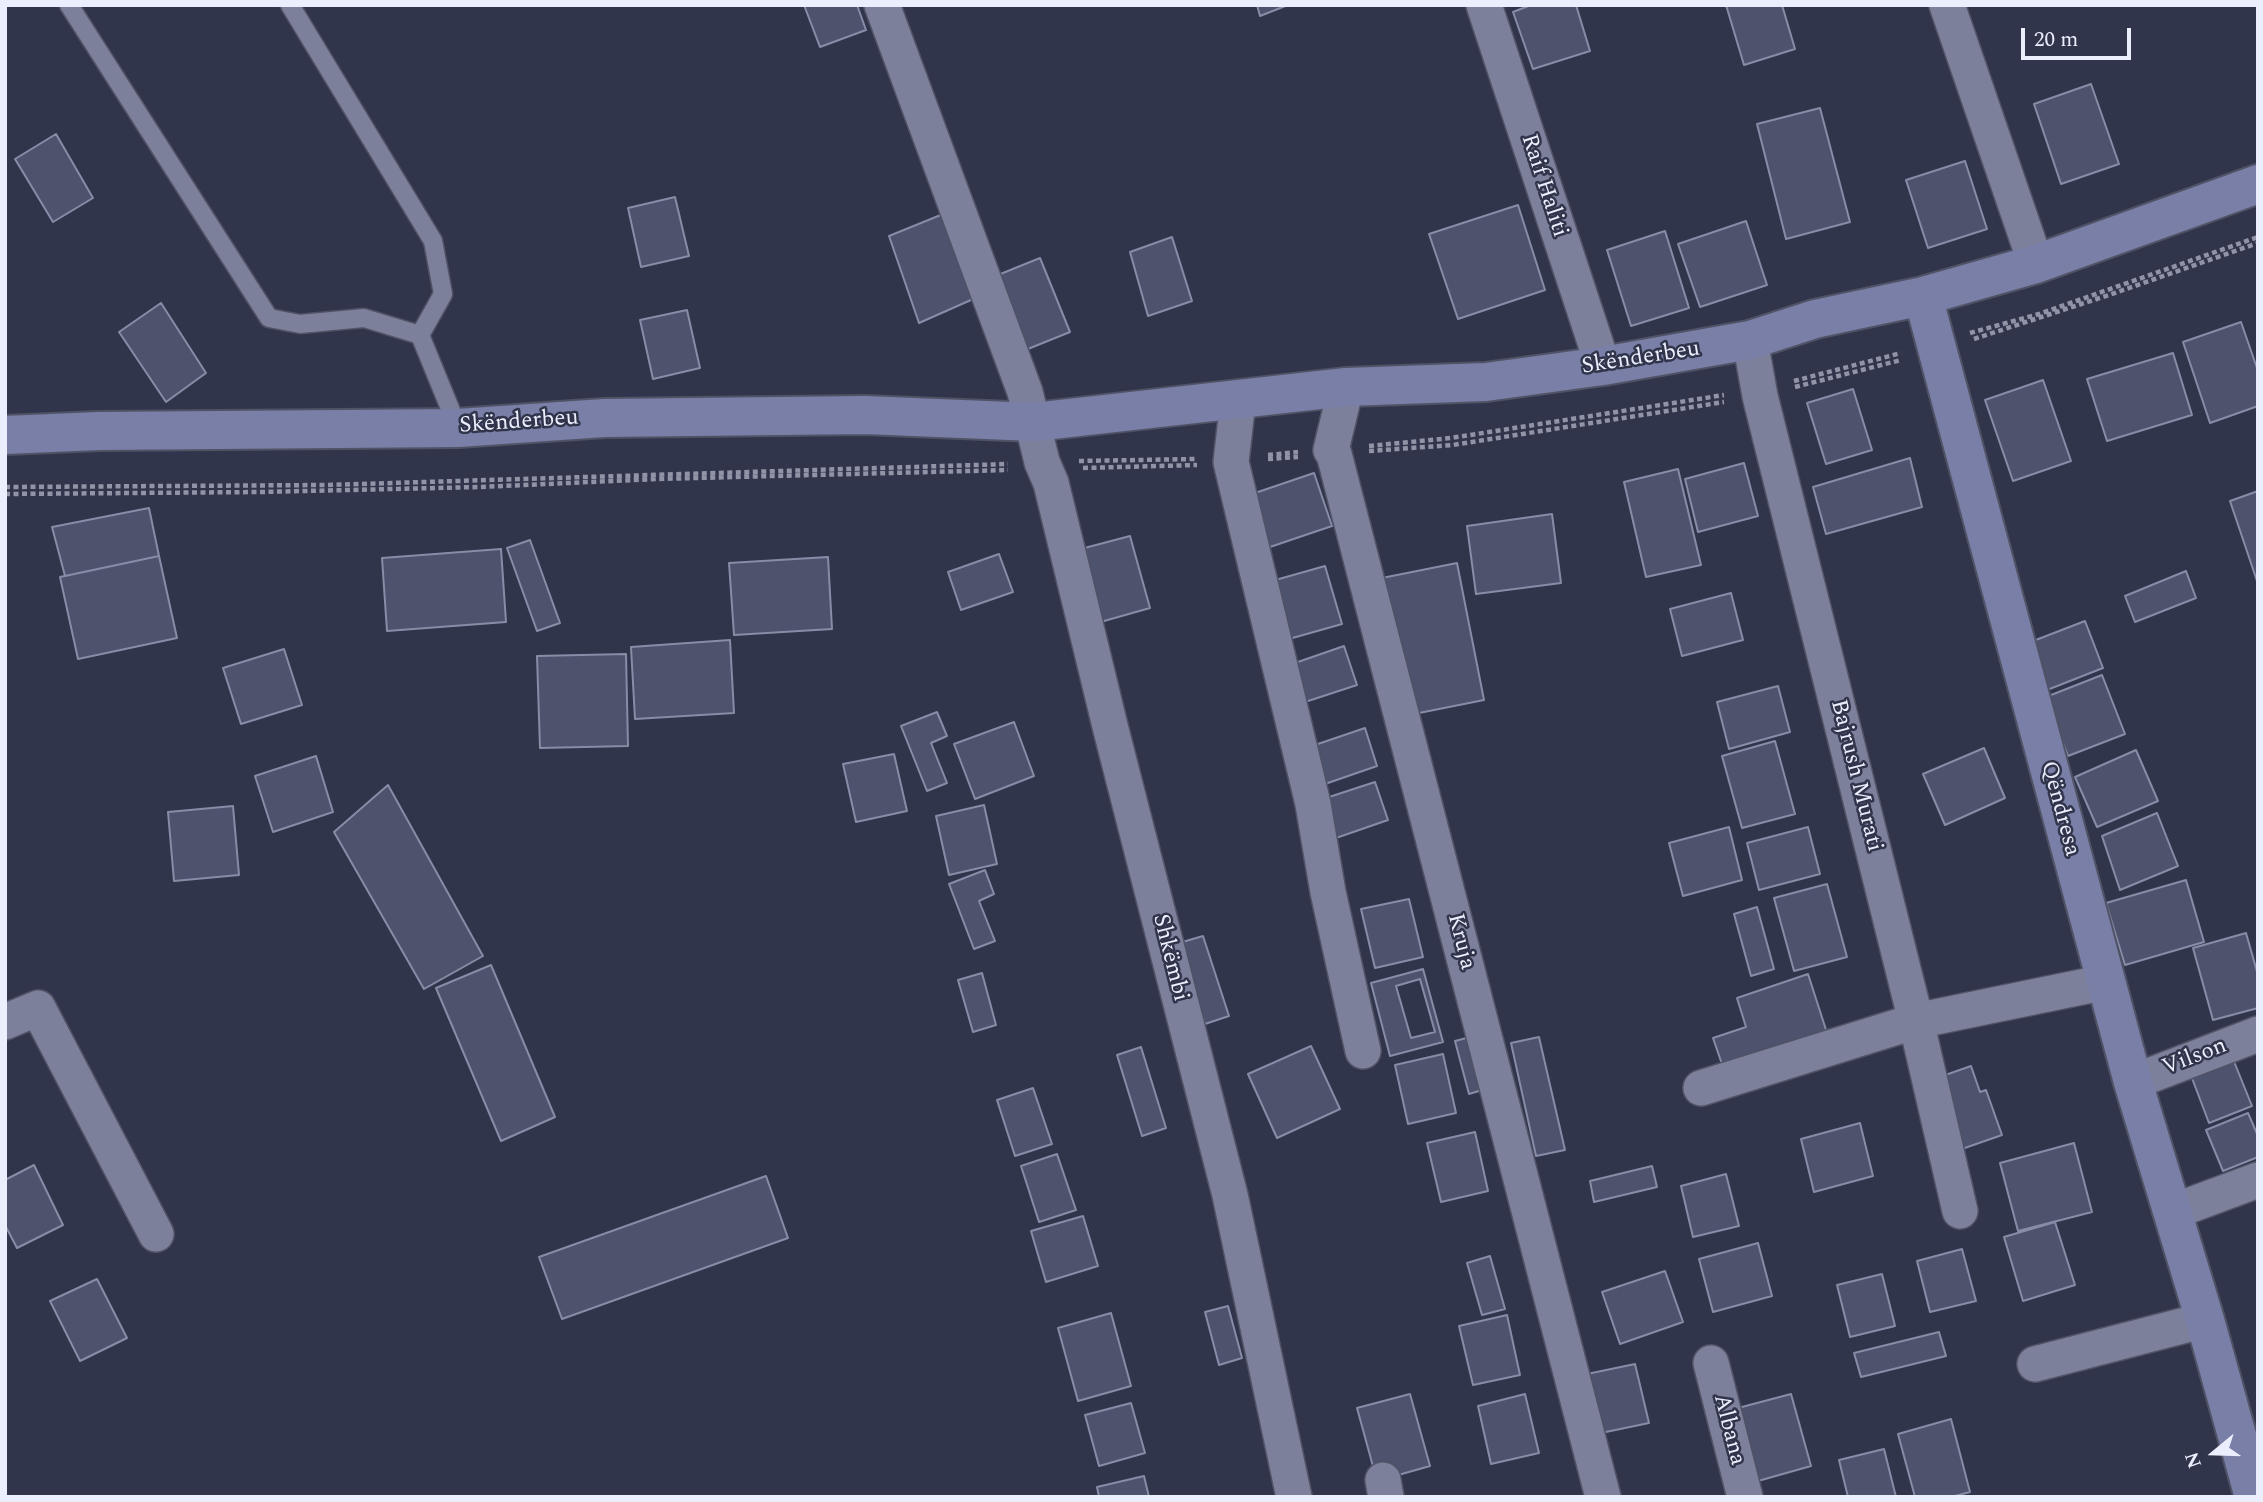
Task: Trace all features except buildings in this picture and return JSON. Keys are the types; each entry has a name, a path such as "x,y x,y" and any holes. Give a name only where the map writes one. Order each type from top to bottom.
{"main road":[{"name":"Skënderbeu","path":"5,435 99,431 458,428 604,418 865,415 1034,422 1346,387 1486,382 1603,366 1750,340 1815,319 1923,296 2036,264 2258,184"},
{"name":"Qëndresa","path":"1923,296 2133,1082 2205,1320 2254,1497"}],"street":[{"path":"881,5 1034,422"},
{"name":"Raif Haliti","path":"1483,5 1603,366"},
{"path":"1947,5 2036,264"},
{"name":"Bajrush Murati","path":"1750,340 1760,396 1916,1021 1960,1211"},
{"name":"Kruja","path":"1346,387 1331,450 1603,1497"},
{"path":"1238,401 1231,463 1313,804 1328,892 1363,1051"},
{"name":"Shkëmbi","path":"1034,422 1230,1195 1294,1497"},
{"path":"1701,1088 1916,1021 2106,982"},
{"path":"5,1022 37,1008 156,1234"},
{"name":"Vilson","path":"2133,1082 2258,1034"},
{"path":"2172,1212 2258,1180"},
{"path":"2035,1364 2205,1320"},
{"name":"Albana","path":"1711,1363 1745,1497"}],"lane":[{"path":"69,5 269,318 300,324 364,318 420,335"},
{"path":"290,5 433,241 443,294 420,335"},
{"path":"420,335 458,428"}],"path":[{"path":"5,494 480,487 1231,463 1453,445 1760,396 1874,368 2039,314 2258,237"},
{"path":"1874,361 2109,296 2258,243"}]}
